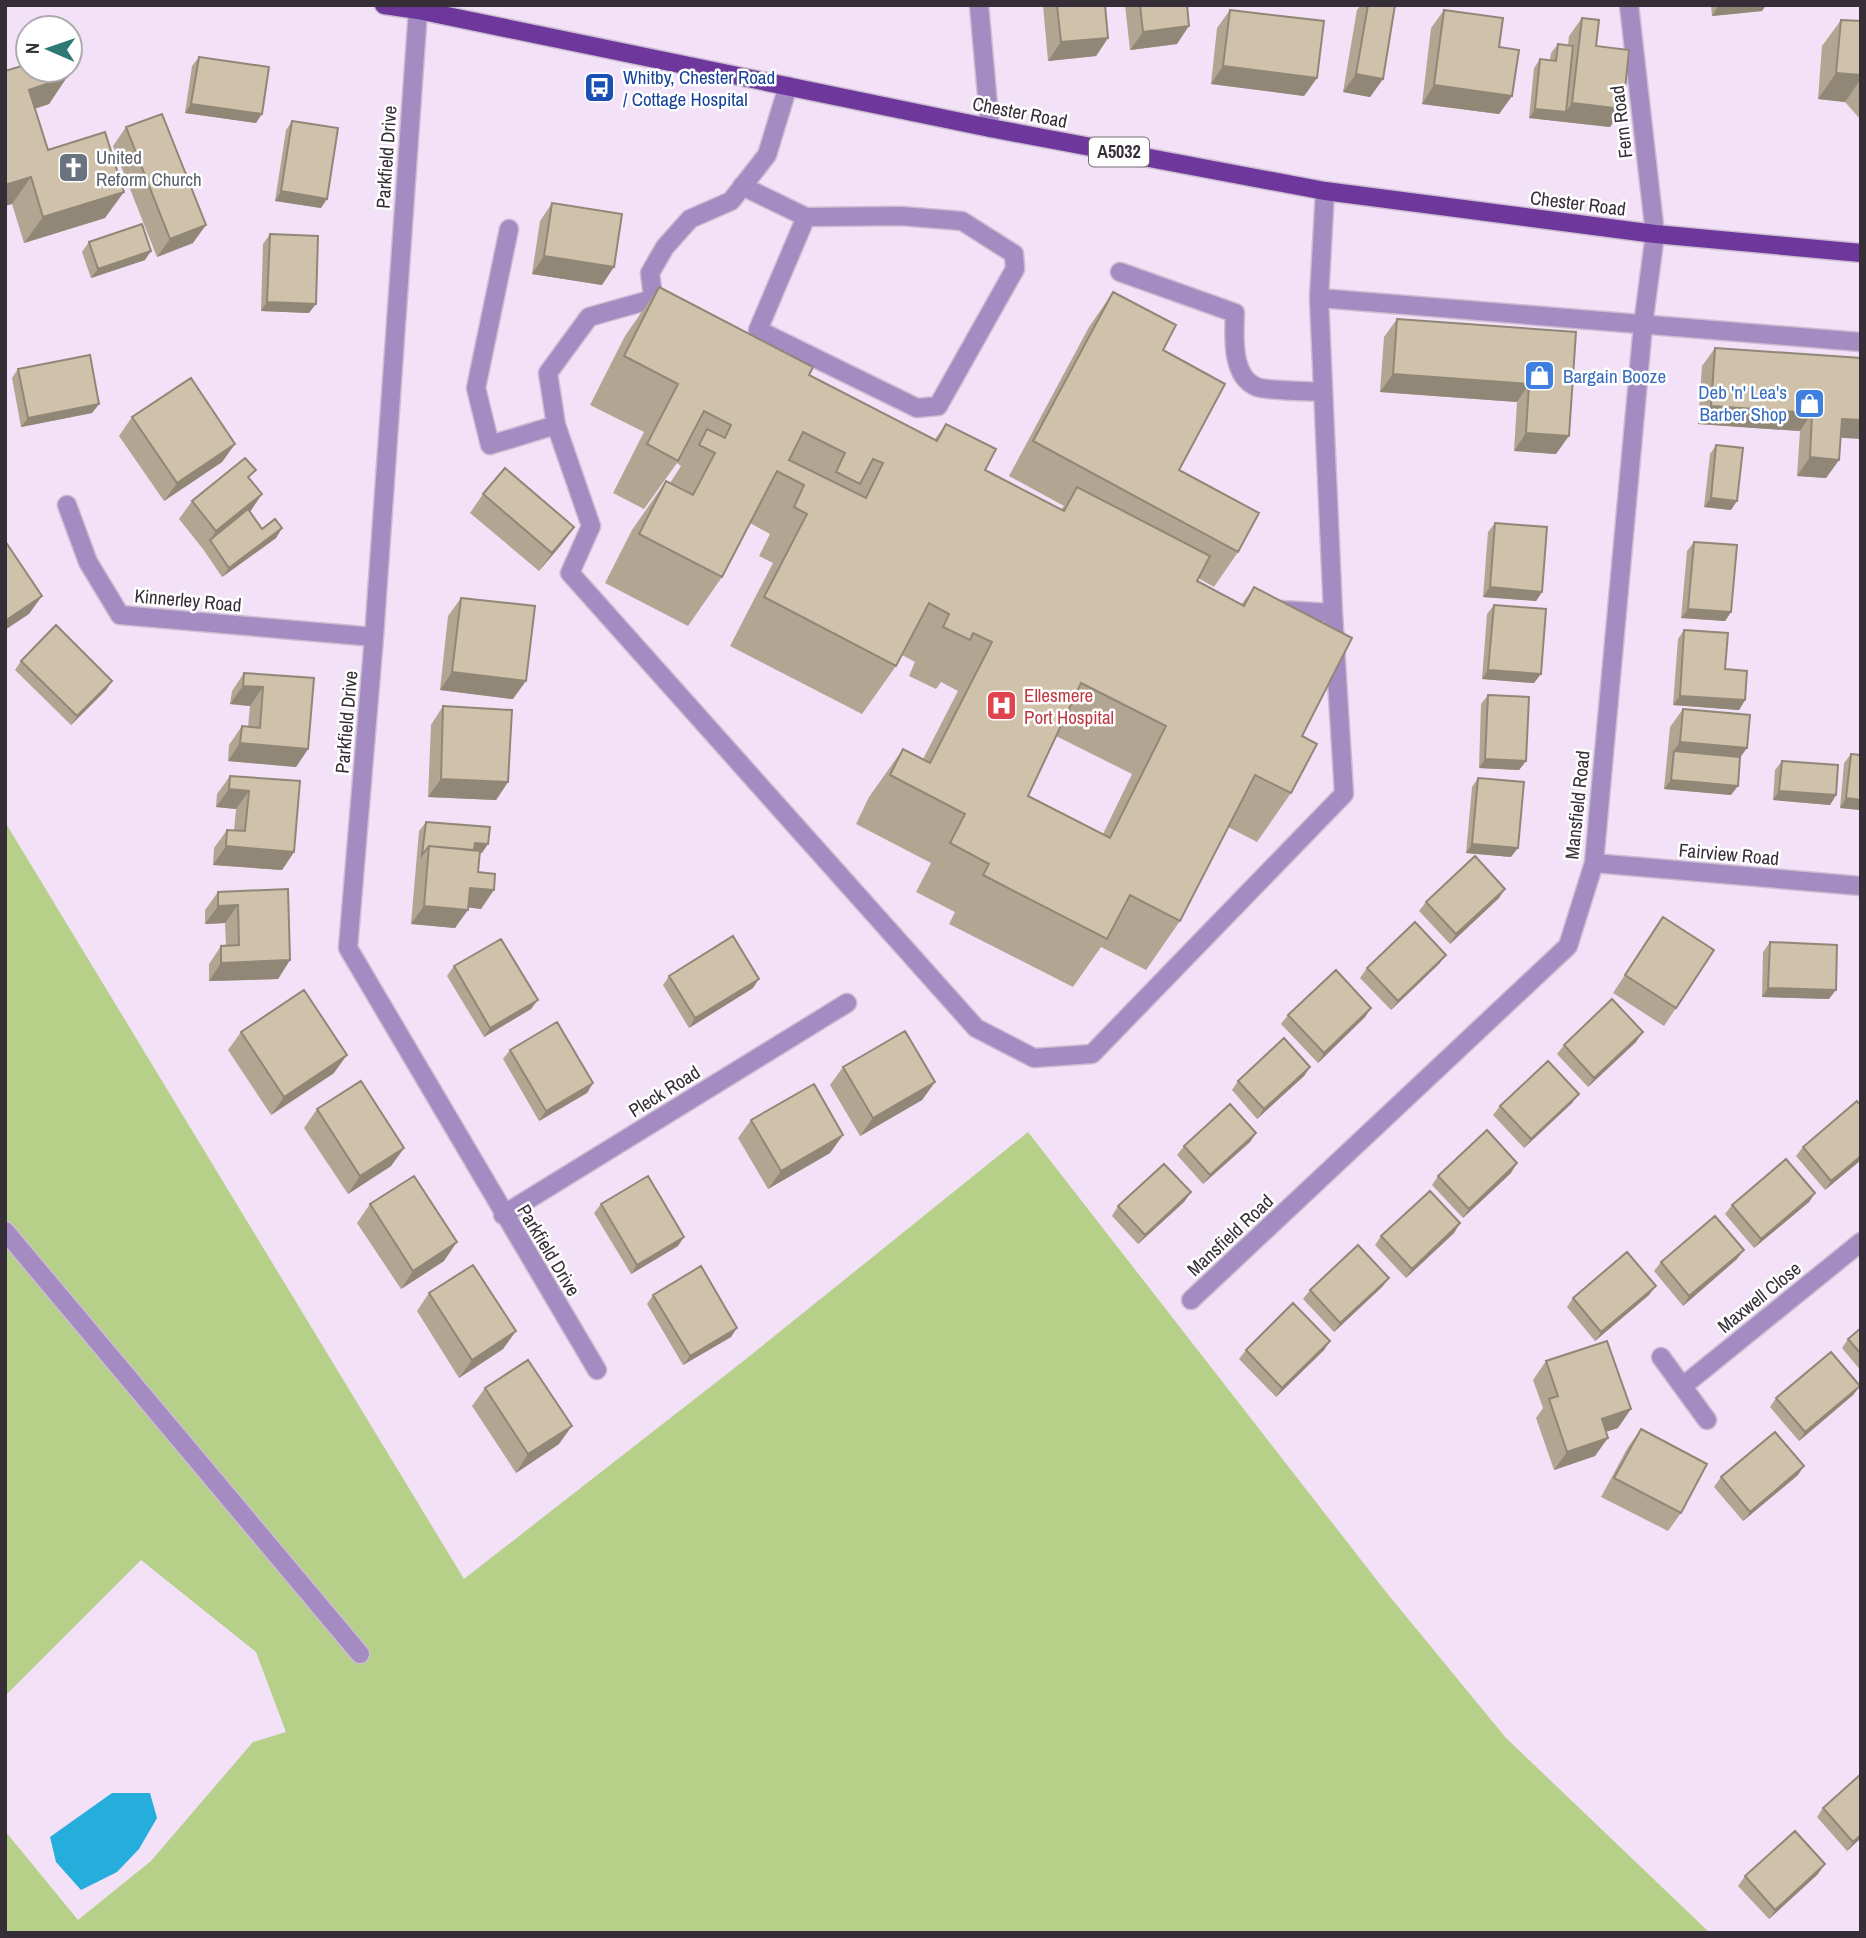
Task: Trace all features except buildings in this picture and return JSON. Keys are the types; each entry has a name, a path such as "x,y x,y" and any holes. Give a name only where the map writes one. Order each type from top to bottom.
{"main road":[{"name":"Chester Road","path":"384,5 990,128 1325,191 1656,234 1861,253"}],"street":[{"path":"979,5 990,128"},
{"name":"Fern Road","path":"1629,5 1656,234"},
{"name":"Parkfield Drive","path":"418,10 374,637 348,948 597,1370"},
{"path":"668,326 655,319 650,273 665,247 690,219 731,201 767,155 788,86"},
{"path":"742,186 806,217 901,216 962,221 1014,254 1015,270 938,406 917,408 758,330 806,217"},
{"path":"653,299 589,317 548,373 556,425 591,526 570,573 976,1028 1034,1058 1092,1054 1344,794 1319,298 1325,191"},
{"path":"509,229 476,388 490,445 556,425"},
{"name":"Mansfield Road","path":"1191,1300 1568,947 1594,863 1643,325 1656,234"},
{"path":"1120,272 1235,313 1233,344 1243,374 1257,387 1323,391"},
{"path":"1319,298 1861,342"},
{"name":"Kinnerley Road","path":"67,505 88,562 120,615 374,637"},
{"path":"1267,610 1333,613"},
{"name":"Fairview Road","path":"1594,863 1861,886"},
{"name":"Pleck Road","path":"503,1214 847,1003"},
{"path":"5,1231 360,1654"},
{"name":"Maxwell Close","path":"1684,1386 1861,1242"},
{"path":"1661,1357 1707,1420"}],"green space":[{"path":"5,822 464,1579 746,1359 1028,1132 1386,1592 1506,1738 1710,1933 5,1933 5,1831 78,1920 151,1861 253,1742 286,1732 256,1652 141,1560 5,1696"}],"water":[{"path":"112,1793 150,1793 157,1818 139,1849 117,1872 81,1890 56,1862 50,1837"}],"place":[{"name":"Whitby, Chester Road / Cottage Hospital","path":"600,88"},
{"name":"United Reform Church","path":"73,168"},
{"name":"Bargain Booze","path":"1540,376"},
{"name":"Deb 'n' Lea's Barber Shop","path":"1810,403"},
{"name":"Ellesmere Port Hospital","path":"1001,706"}]}
